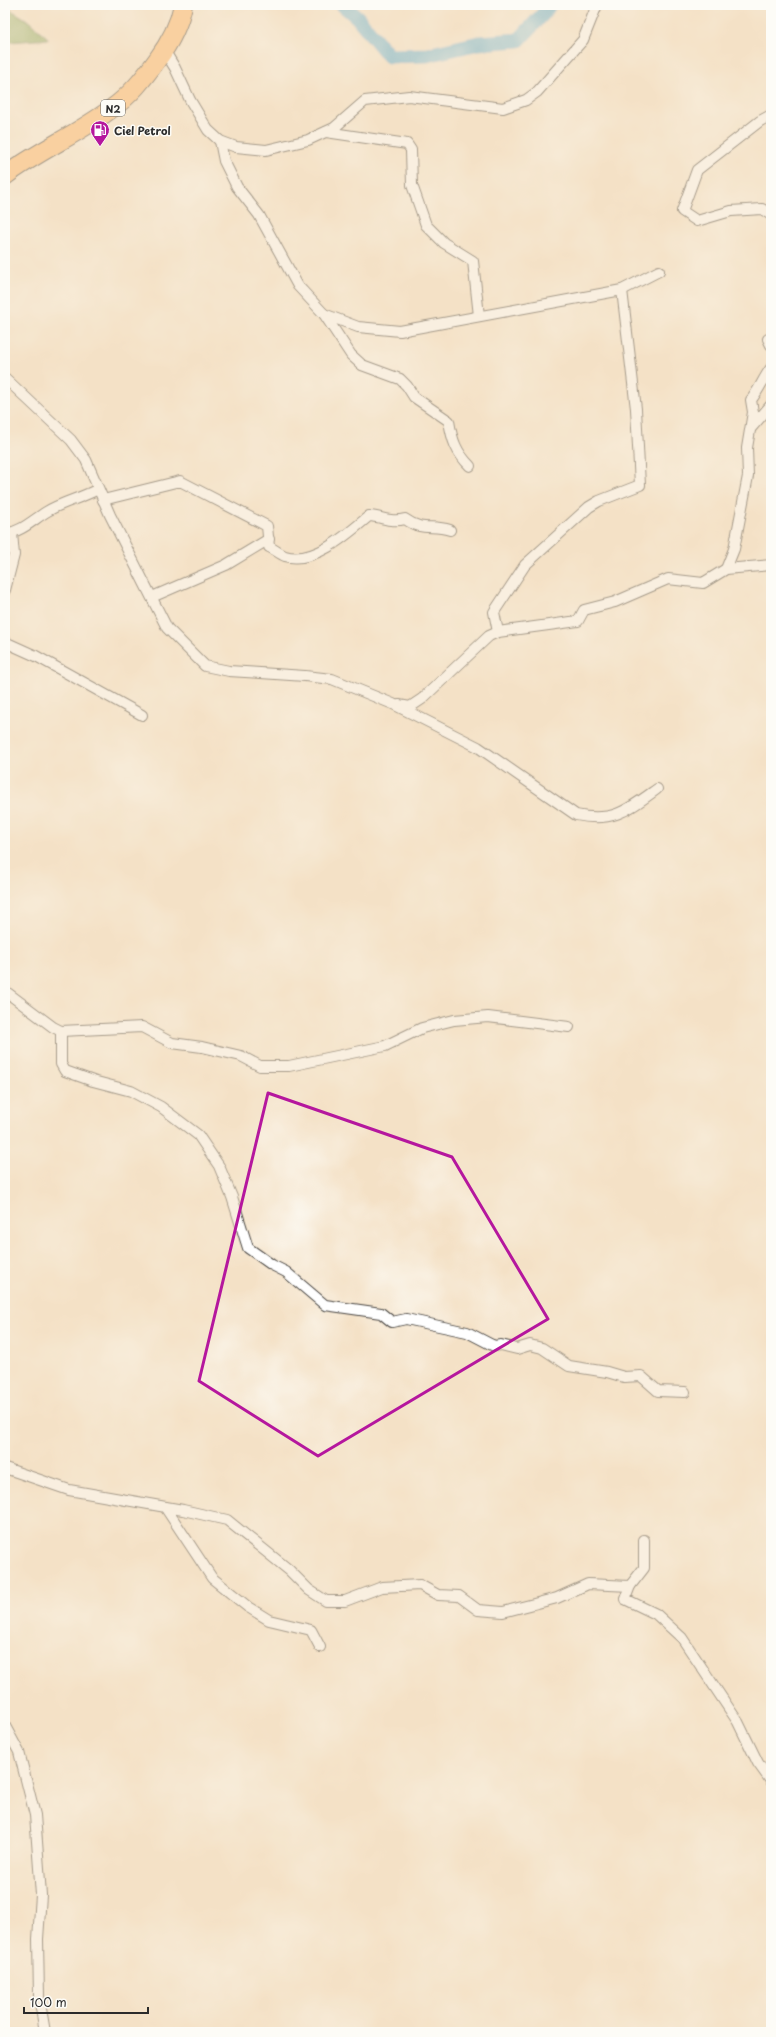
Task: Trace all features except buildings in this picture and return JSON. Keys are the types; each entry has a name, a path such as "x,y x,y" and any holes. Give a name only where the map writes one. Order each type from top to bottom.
{"highway":[{"name":"N2","path":"5,176 111,109 144,78 164,50 173,34 183,5"}],"street":[{"path":"164,50 175,68 190,100 208,130 220,141 236,147 266,150 308,140 326,132 334,128 365,101 409,96 503,108 526,100 537,92 583,40 597,5"},
{"path":"771,115 760,121 697,170 682,211 697,221 739,211 762,209 771,215"},
{"path":"326,132 407,144 411,150 412,185 426,224 444,243 472,261 478,316"},
{"path":"220,141 224,161 237,187 259,216 298,286 324,314 351,355 362,365 400,379 407,386 414,397 449,420 452,441 460,456 470,466"},
{"path":"324,314 358,327 400,331 622,290 659,271"},
{"path":"498,632 494,612 525,565 589,508 599,501 640,485 636,409 622,290"},
{"path":"726,569 734,549 748,476 747,448 753,412 751,400 756,394 761,381 771,368"},
{"path":"5,378 71,440 86,460 103,500 167,628 205,666 229,671 332,679 393,704 478,747 576,814 594,818 614,816 634,806 657,789"},
{"path":"751,428 771,405"},
{"path":"103,500 180,481 267,526 269,546 285,556 302,557 327,548 344,537 369,516 382,517 394,522 405,519 415,527 443,528 450,530"},
{"path":"5,590 14,555 9,534 31,523 47,512 82,498 98,489"},
{"path":"152,597 226,565 269,538"},
{"path":"393,704 410,706 422,699 489,636 498,632 578,621 584,610 615,602 668,579 703,583 726,569 771,565"},
{"path":"5,642 36,656 142,715"},
{"path":"5,991 53,1027 61,1031 142,1027 172,1043 202,1047 241,1056 260,1066 289,1066 385,1046 422,1028 454,1020 488,1017 569,1028"},
{"path":"61,1031 61,1064 65,1071 92,1081 131,1091 161,1107 198,1135 219,1166 232,1198 248,1248 272,1265 286,1272 325,1305 381,1313 392,1322 406,1319 467,1332 494,1346 501,1345 517,1349 530,1345 542,1348 569,1366 607,1372 624,1377 641,1376 658,1391 685,1392"},
{"path":"5,1468 68,1490 165,1507 227,1520 289,1570 309,1590 326,1601 345,1601 382,1587 420,1585 438,1595 459,1596 478,1610 503,1612 557,1598 588,1584 630,1586"},
{"path":"165,1507 212,1578 248,1608 269,1620 311,1630 320,1647"},
{"path":"644,1540 644,1568 630,1586 625,1599 656,1614 682,1638 738,1722 758,1763 771,1781"},
{"path":"5,1726 19,1752 35,1815 41,1894 38,1939 39,1996 45,2032"}],"highlighted area":[{"path":"268,1093 452,1157 548,1319 318,1456 199,1381"}],"green space":[{"path":"5,5 9,5 11,10 26,19 49,39 10,42 5,46"}],"waterway":[{"path":"343,5 357,17 389,56 427,55 479,43 519,40 544,13 549,5"}],"place":[{"name":"Ciel Petrol","path":"100,147"}]}
